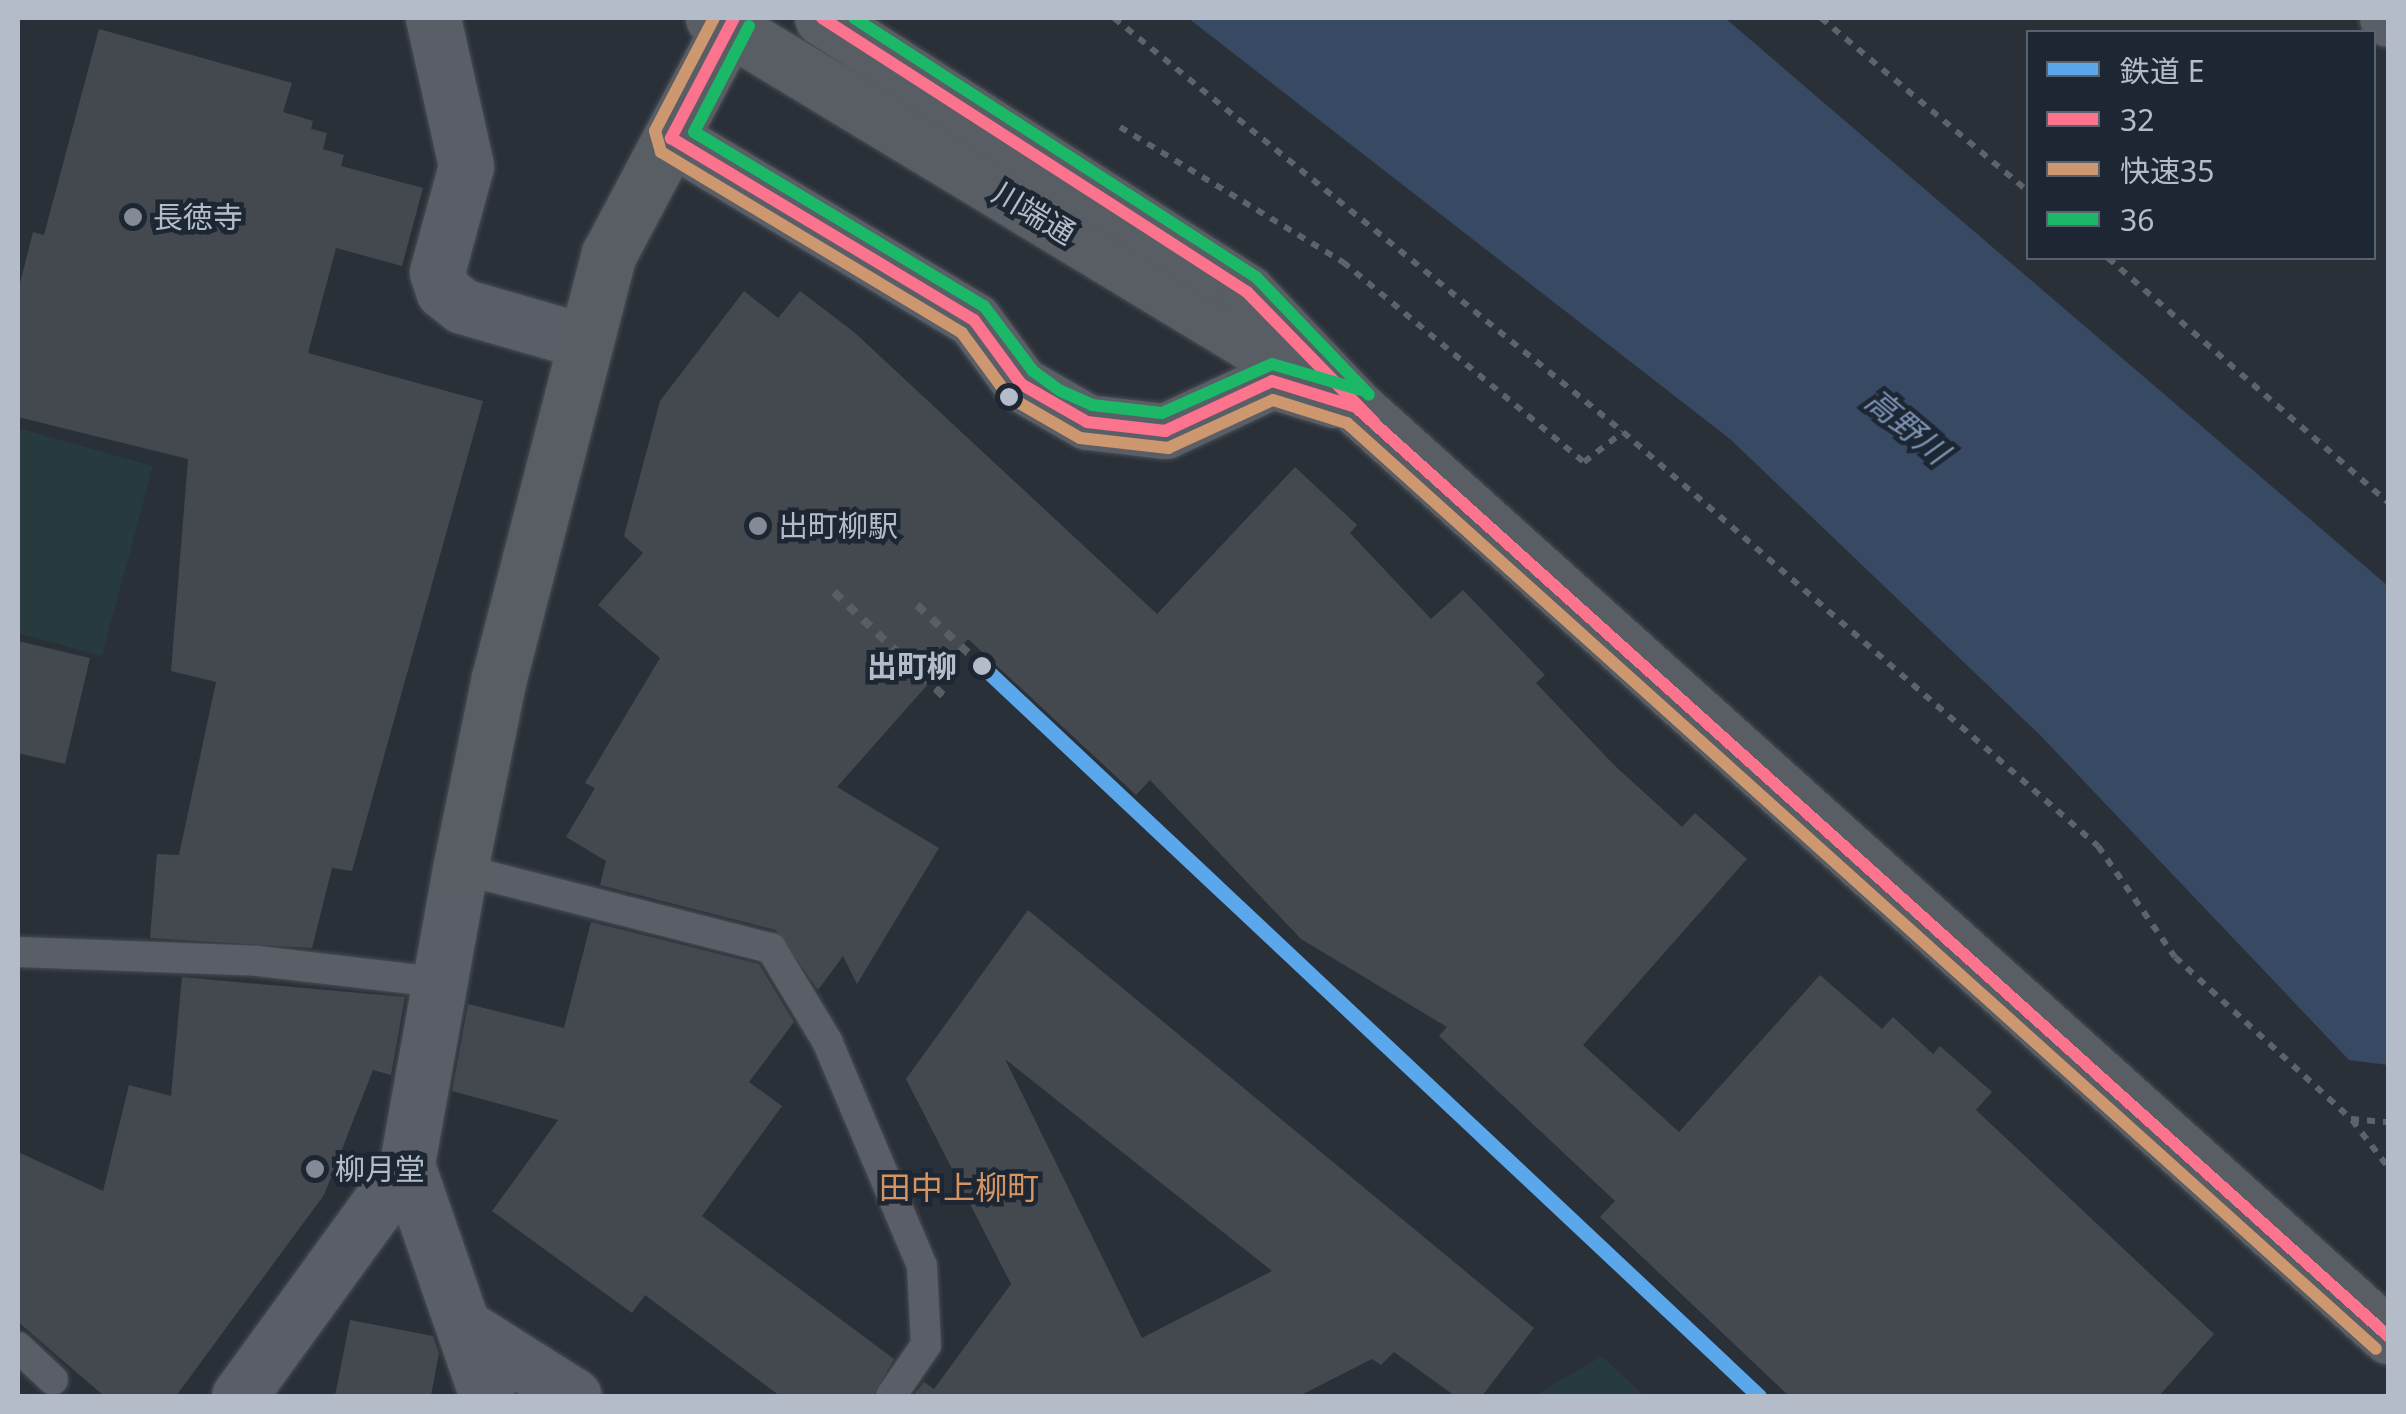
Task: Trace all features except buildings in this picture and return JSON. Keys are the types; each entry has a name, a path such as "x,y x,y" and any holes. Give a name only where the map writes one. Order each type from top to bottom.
{"street":[{"path":"432,18 466,166 437,272 443,290 462,306 583,341"},
{"name":"川端通","path":"822,18 1247,292 1356,407 2388,1336"},
{"path":"487,1396 468,1329 426,1233 407,1164 436,982 499,678 583,341 610,254 671,138 725,21"},
{"name":"川端通","path":"725,21 1356,407"},
{"path":"671,138 974,320 1021,384 1088,422 1165,431 1272,381 1356,407"},
{"path":"238,1396 407,1164"},
{"path":"468,1329 574,1396"}],"lane":[{"path":"460,868 771,948 827,1041 922,1266 926,1345 891,1396"},
{"path":"18,952 258,962 436,982"},
{"path":"18,1347 53,1380"}],"path":[{"path":"1114,18 1623,432 2098,846 2175,957 2351,1119 2388,1167"},
{"path":"1821,18 2026,189"},
{"path":"2110,260 2388,502"},
{"path":"2351,1119 2388,1122"}],"green space":[{"path":"18,428 153,466 102,656 18,633"},
{"path":"1602,1356 1644,1396 1534,1396"}],"water":[{"name":"高野川","path":"1188,18 1725,18 2388,586 2388,1065 2349,1060 2039,734 1730,439"}],"railway":[{"path":"834,592 949,701"},
{"path":"917,605 982,666"}],"rail line":[{"name":"E","path":"982,666 1759,1396"}],"transit line":[{"name":"快速35","path":"714,18 655,131 661,152 962,333 1009,397 1080,438 1168,448 1273,400 1347,423 2376,1349"},
{"name":"32","path":"734,18 671,138 974,320 1021,384 1087,422 1165,431 1272,381 1356,407 2388,1336"},
{"name":"32","path":"822,18 1247,292 1374,422"},
{"name":"36","path":"854,18 1256,277 1369,395"},
{"name":"36","path":"749,26 694,132 984,306 1033,371 1061,391 1092,405 1162,413 1272,364 1361,390"}],"place":[{"name":"長徳寺","path":"133,217"},
{"name":"出町柳駅","path":"758,526"},
{"name":"出町柳","path":"982,666"},
{"name":"柳月堂","path":"315,1169"}],"district":[{"name":"田中上柳町","path":"959,1187"}]}
